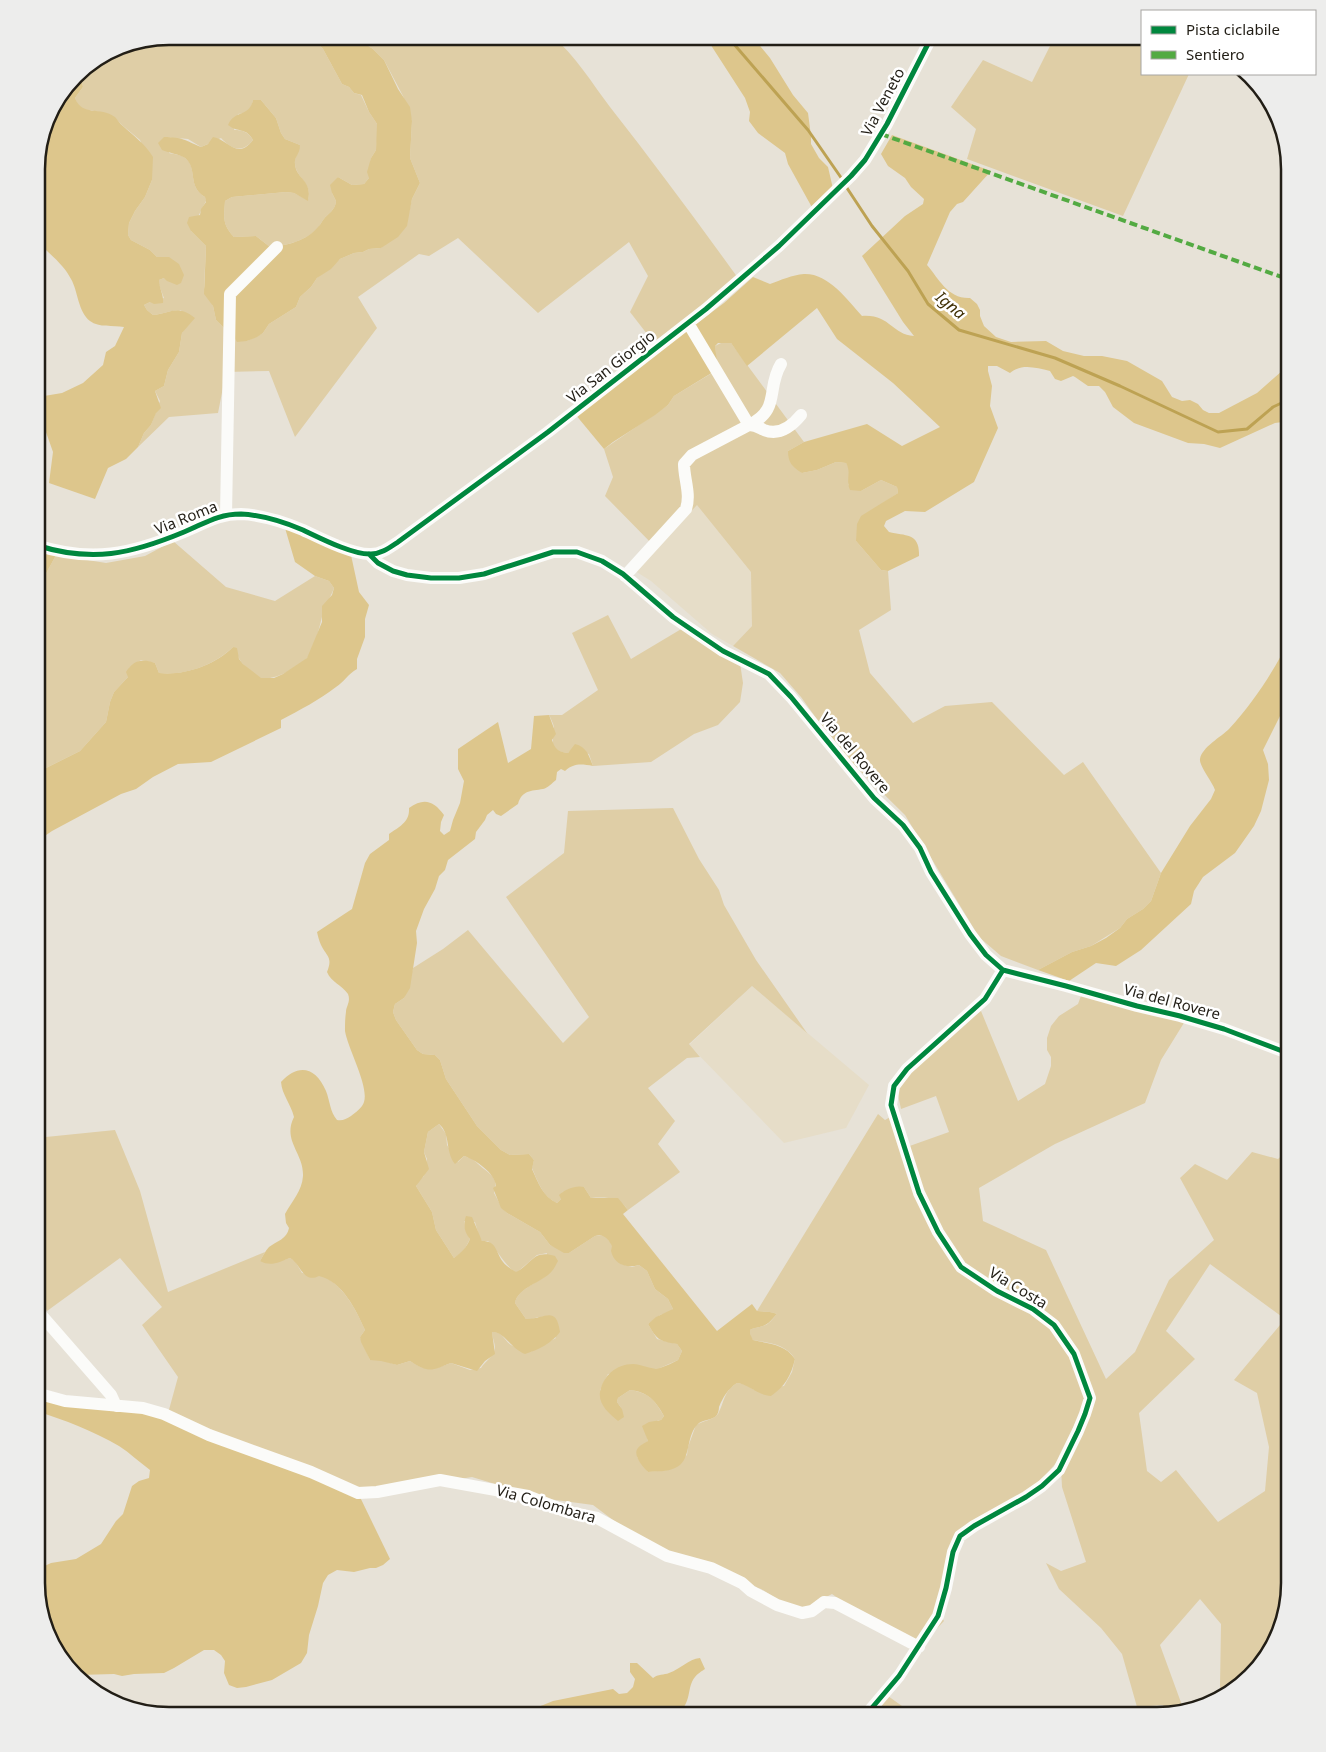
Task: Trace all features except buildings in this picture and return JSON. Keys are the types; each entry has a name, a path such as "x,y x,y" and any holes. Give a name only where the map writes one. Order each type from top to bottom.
{"street":[{"name":"Via Veneto","path":"851,176 865,160 879,138 927,45"},
{"name":"Via San Giorgio","path":"370,554 384,552 398,542 548,432 688,323 779,246 851,176"},
{"name":"Via Roma","path":"226,515 230,294 276,247"},
{"path":"688,323 748,425"},
{"path":"625,576 686,509 689,501 684,464 692,455 760,419 765,414 773,392 777,371 781,364"},
{"path":"748,425 756,425 770,431 779,431 789,427 801,415"},
{"name":"Via Roma","path":"45,547 79,554 101,555 122,553 150,546 187,531 210,519 242,514 265,518 302,530 338,546 370,554"},
{"name":"Via del Rovere","path":"370,554 378,563 407,576 459,578 484,574 553,552 577,552 602,562 625,576 673,617 716,646 769,674 791,697 874,798 903,825 920,848 931,872 970,934 986,955 1003,970 1180,1016 1224,1029 1281,1051"},
{"name":"Via Costa","path":"873,1707 899,1676 938,1616 953,1552 960,1536 1026,1497 1042,1486 1059,1470 1086,1414 1090,1398 1074,1354 1054,1325 1033,1308 997,1291 961,1267 956,1260 938,1232 919,1193 891,1104 894,1086 906,1069 985,999 1003,970"},
{"path":"45,1319 111,1395 116,1406"},
{"name":"Via Colombara","path":"45,1395 65,1401 143,1408 164,1414 209,1435 311,1472 358,1492 377,1492 440,1480 528,1496 568,1512 597,1518 668,1556 712,1568 742,1583 751,1591 777,1605 802,1613 812,1611 824,1602 835,1603 919,1647"}],"shaded area":[{"path":"319,45 342,84 349,87 354,93 361,95 377,124 376,150 371,158 369,178 364,184 352,185 338,177 332,193 336,201 333,210 318,228 308,236 296,242 283,245 270,247 256,236 234,237 227,228 224,216 225,201 232,197 286,192 294,193 308,200 308,189 295,164 300,145 285,139 276,118 261,100 253,100 248,110 238,114 234,130 245,132 253,140 245,147 233,147 221,138 201,147 188,139 167,137 169,153 182,156 189,162 196,188 205,197 206,201 191,231 206,246 204,287 213,306 216,320 225,329 247,341 263,333 269,324 296,307 300,297 311,287 317,278 340,259 354,253 381,248 409,212 412,199 420,183 410,158 412,121 403,96 384,60 367,45 562,45 583,70 738,278 654,343 630,312 648,276 629,242 538,313 458,238 429,256 419,254 358,297 377,328 295,437 269,371 226,372 218,413 169,417 138,447 144,433 151,425 160,401 155,391 164,386 168,370 179,352 182,333 187,325 181,310 153,315 144,305 164,298 159,280 164,278 169,257 157,257 150,250 131,240 128,235 129,223 145,197 152,180 152,169 140,140 114,117 91,110 83,110 77,104 75,98 83,87 82,80 107,62 121,54 152,46"},
{"path":"319,45 367,45 384,60 398,89 410,107 412,121 410,158 420,183 412,199 407,226 398,237 381,248 354,253 340,259 331,269 317,278 311,287 300,297 296,307 269,324 263,333 257,337 237,342 231,332 216,320 213,306 204,294 206,246 191,231 187,223 189,217 200,215 201,209 206,202 205,197 196,188 189,162 183,157 162,150 158,143 164,137 175,138 183,139 201,147 208,144 213,137 237,149 242,149 253,140 248,133 228,125 234,117 245,112 251,106 253,100 261,100 276,118 285,139 300,145 295,164 298,173 308,188 308,201 294,193 286,192 232,197 225,201 224,216 226,224 234,237 256,236 270,247 290,244 303,239 314,232 334,207 336,201 330,185 338,177 352,185 364,184 369,178 367,172 371,158 376,150 377,124 369,112 362,95 354,93 349,87 342,84"},
{"path":"711,45 759,45 770,58 793,95 808,113 811,144 819,158 828,167 834,193 814,211 788,164 785,153 758,133 749,121 750,112 745,98"},
{"path":"1050,45 1141,45 1141,75 1189,75 1123,216 967,159 976,129 951,107 983,60 1032,82"},
{"path":"82,80 83,87 75,98 78,104 87,109 103,112 115,117 143,144 153,157 152,180 145,197 129,223 128,235 131,240 150,250 157,257 169,257 179,264 184,275 181,283 177,285 164,278 159,280 163,303 154,304 150,302 144,305 153,315 179,310 195,318 182,333 179,352 168,370 164,386 155,391 161,408 144,433 138,447 126,459 108,468 95,499 49,483 53,452 45,429 45,396 62,393 83,383 103,365 106,352 115,346 124,327 94,323 86,317 68,274 45,249 46,152 54,121 71,93"},
{"path":"892,135 991,171 963,202 957,204 950,212 927,265 950,292 970,298 977,304 984,326 996,337 1011,342 1046,341 1063,351 1084,356 1102,356 1127,361 1162,381 1172,397 1182,401 1190,400 1209,413 1219,413 1257,393 1281,372 1281,422 1275,423 1220,448 1188,443 1134,423 1113,407 1105,392 1099,386 1088,386 1073,376 1061,381 1055,379 1050,371 1034,368 1019,368 1010,373 997,366 988,366 992,386 990,406 998,428 974,482 925,512 905,511 886,521 884,526 889,532 911,537 917,543 919,549 919,556 888,571 881,570 856,541 857,524 861,516 898,493 897,487 881,480 861,491 850,490 846,463 836,462 817,470 802,473 791,464 788,451 804,442 867,424 902,446 940,427 893,383 837,339 817,308 747,366 731,343 718,343 715,346 718,369 674,396 668,405 655,415 604,449 575,414 724,303 753,277 770,284 804,274 813,275 829,282 862,316 879,318 901,332 914,336 903,322 862,256 905,216 923,204 924,199 911,187 905,178 888,166 881,154"},
{"path":"723,342 731,343 804,442 788,451 802,473 817,470 836,462 846,463 850,470 848,485 861,491 881,480 897,487 898,493 883,503 856,541 881,570 888,571 891,610 859,630 870,673 913,723 945,706 992,702 1064,775 1083,762 1161,873 1151,901 1143,909 1127,919 1120,928 1091,946 1072,952 1038,970 1001,956 979,937 905,815 839,750 801,697 780,673 733,646 752,626 751,572 697,505 656,548 605,496 613,477 604,449 668,405 674,396 717,370 715,346"},
{"path":"697,504 752,572 752,626 733,646 712,634 651,581 635,571"},
{"path":"285,528 351,555 359,592 369,605 365,619 365,637 357,659 357,669 323,696 281,720 281,728 211,762 178,764 153,777 136,789 121,794 45,836 45,768 80,751 106,722 114,692 128,677 126,672 132,665 142,660 155,663 159,673 179,673 208,664 233,647 237,648 239,659 243,664 261,678 274,678 307,658 322,622 322,606 332,595 334,588 329,581 315,576 295,562"},
{"path":"173,541 226,587 275,601 315,576 329,581 334,588 324,610 311,652 300,665 272,678 260,678 246,668 233,647 208,664 179,673 159,673 155,663 141,660 129,668 128,677 114,692 106,722 80,751 45,768 45,575 56,555 106,563 145,556"},
{"path":"45,552 56,555 45,575"},
{"path":"608,615 631,659 688,625 740,663 743,683 740,702 718,725 694,734 651,762 593,766 589,754 571,750 568,753 557,750 553,744 554,727 549,715 562,715 598,690 572,633"},
{"path":"1281,655 1281,714 1263,750 1268,764 1269,780 1261,811 1254,826 1235,853 1203,877 1194,891 1191,904 1141,950 1116,966 1096,963 1069,981 1038,970 1072,952 1091,946 1106,938 1151,901 1161,873 1190,826 1211,799 1215,790 1200,762 1201,755 1208,746 1229,729 1247,708"},
{"path":"549,715 556,734 552,740 556,748 559,751 568,753 575,744 579,745 587,752 593,766 578,765 565,771 561,769 557,772 556,780 550,785 525,794 518,804 501,816 493,810 487,815 476,832 475,839 448,860 445,870 439,876 435,889 424,909 416,931 417,943 410,988 404,998 395,1004 393,1012 396,1020 417,1050 423,1054 435,1055 440,1060 446,1079 477,1126 501,1150 510,1155 529,1154 534,1160 532,1169 541,1189 548,1197 557,1203 561,1199 559,1195 564,1191 571,1188 584,1187 591,1198 618,1198 628,1210 623,1214 717,1331 752,1304 757,1311 777,1314 765,1325 750,1330 750,1334 753,1340 782,1347 791,1354 795,1359 787,1380 771,1396 762,1394 742,1384 737,1383 734,1385 724,1397 717,1415 699,1423 693,1430 686,1455 680,1465 665,1471 648,1472 636,1454 639,1447 648,1441 642,1426 649,1422 661,1420 664,1416 654,1401 642,1393 630,1390 618,1398 617,1402 622,1409 624,1417 618,1421 605,1408 601,1401 600,1392 607,1376 621,1366 633,1364 656,1368 678,1360 682,1351 677,1344 659,1339 648,1324 656,1317 673,1309 668,1299 655,1289 647,1271 639,1265 625,1266 618,1262 611,1251 612,1246 603,1236 595,1236 569,1253 564,1253 550,1245 540,1232 507,1213 501,1208 493,1188 496,1186 495,1181 489,1172 464,1156 455,1164 450,1154 443,1128 439,1124 428,1132 424,1152 429,1169 416,1186 432,1212 436,1230 454,1258 464,1250 470,1239 465,1231 465,1222 466,1216 472,1217 482,1241 487,1241 493,1245 504,1263 516,1272 537,1256 548,1254 555,1256 558,1261 553,1270 525,1289 515,1303 526,1319 548,1315 556,1318 560,1332 549,1343 525,1354 520,1352 500,1334 492,1332 495,1354 485,1361 477,1371 451,1363 431,1370 422,1368 410,1361 397,1365 370,1360 360,1337 365,1330 353,1305 335,1284 319,1276 309,1277 290,1258 271,1264 260,1261 269,1247 288,1232 289,1228 286,1223 285,1214 299,1191 303,1176 300,1160 290,1133 294,1117 281,1082 287,1076 300,1070 312,1073 322,1083 337,1120 344,1120 351,1116 364,1102 364,1087 345,1031 348,994 327,972 329,960 320,943 317,932 352,909 365,863 370,854 389,840 389,834 406,821 409,808 419,802 428,802 436,806 444,815 440,831 444,835 450,831 460,803 464,781 458,769 458,749 498,722 508,763 531,749 534,716"},
{"path":"673,808 699,859 719,890 724,905 756,960 807,1033 752,986 689,1044 700,1057 687,1058 648,1088 675,1121 658,1144 680,1172 628,1210 621,1202 616,1200 591,1198 584,1187 562,1192 561,1199 557,1203 548,1197 541,1188 532,1168 534,1160 529,1154 510,1155 501,1150 477,1126 446,1079 440,1060 435,1055 423,1054 417,1050 396,1020 393,1012 395,1004 404,998 413,968 468,930 563,1043 589,1017 506,897 564,853 568,811"},
{"path":"752,986 869,1085 846,1128 784,1143 689,1045"},
{"path":"1082,993 1187,1018 1161,1060 1145,1103 1055,1144 979,1188 983,1221 1046,1250 1106,1379 1135,1352 1169,1280 1214,1240 1180,1178 1195,1164 1227,1180 1252,1152 1278,1159 1281,1156 1281,1316 1210,1264 1166,1331 1195,1359 1139,1413 1147,1471 1161,1482 1176,1470 1218,1522 1265,1491 1269,1447 1257,1393 1234,1380 1281,1324 1281,1583 1277,1615 1272,1631 1260,1652 1239,1676 1221,1689 1221,1624 1200,1599 1160,1645 1182,1704 1137,1707 1122,1654 1101,1628 1059,1589 1046,1563 1061,1571 1086,1562 1062,1487 1061,1468 1056,1463 1035,1487 963,1531 942,1618 944,1621 929,1637 912,1650 832,1594 803,1609 782,1602 761,1589 665,1559 593,1505 541,1498 472,1477 359,1495 167,1417 178,1377 142,1325 162,1307 120,1258 47,1311 45,1307 45,1137 115,1130 140,1191 168,1292 265,1252 260,1261 290,1258 295,1261 302,1273 323,1276 344,1293 354,1307 365,1330 360,1337 370,1360 381,1360 397,1365 410,1361 416,1365 431,1369 451,1363 470,1370 481,1368 494,1351 495,1346 492,1332 501,1334 513,1346 530,1352 556,1338 538,1317 526,1319 515,1303 522,1291 544,1277 547,1253 537,1255 516,1273 488,1241 482,1241 475,1222 464,1221 470,1239 463,1252 454,1258 436,1230 432,1212 416,1186 424,1176 427,1159 424,1152 428,1132 439,1124 446,1134 447,1145 458,1162 464,1156 468,1157 493,1177 496,1185 494,1193 507,1213 540,1232 550,1245 569,1253 595,1236 605,1235 618,1254 621,1264 632,1267 639,1265 647,1271 655,1289 668,1299 673,1309 660,1315 648,1324 657,1339 677,1344 682,1351 678,1360 660,1368 608,1374 600,1390 622,1409 617,1402 618,1398 630,1390 642,1393 654,1401 664,1416 646,1434 648,1441 637,1457 648,1472 667,1470 687,1455 696,1425 718,1414 732,1386 737,1383 747,1385 754,1390 784,1386 792,1372 795,1359 782,1347 753,1340 749,1335 750,1330 767,1324 777,1314 757,1311 878,1114 885,1120 892,1116 904,1148 949,1132 936,1096 901,1109 898,1095 901,1082 967,1021 981,1011 1018,1101 1045,1084 1051,1066 1051,1057 1047,1050 1047,1038 1051,1026 1059,1016 1078,1004"},
{"path":"45,1394 153,1412 359,1495 390,1559 376,1568 354,1572 337,1570 328,1575 323,1583 309,1635 307,1653 301,1663 272,1680 246,1687 237,1688 229,1685 224,1673 225,1661 214,1650 204,1650 164,1673 122,1676 114,1674 86,1675 66,1652 52,1623 46,1600 45,1566 76,1559 101,1544 116,1521 123,1514 132,1486 139,1481 149,1478 150,1470 123,1449 109,1441 45,1414"},
{"path":"700,1658 705,1669 692,1681 684,1707 538,1707 553,1701 613,1689 619,1694 627,1693 633,1687 635,1679 630,1672 630,1663 637,1663 653,1678 667,1674 692,1660"},
{"path":"888,1696 903,1707 879,1707"}],"waterway":[{"name":"Igna","path":"735,45 808,130 842,179"},
{"name":"Igna","path":"845,185 872,226 908,271 928,304 959,330 1055,358 1218,432 1247,429 1273,407 1281,403"}],"marked path":[{"path":"881,134 1281,277"}],"cycle path":[{"path":"45,548 75,554 93,555 129,551 165,540 211,520 232,514 241,514 264,517 288,524 355,552 364,554 382,552 548,432 706,309 779,246 865,160 887,124 927,45"},
{"path":"369,554 378,563 393,571 431,578 459,578 484,574 553,552 577,552 602,561 623,574 673,617 723,651 769,674 791,697 874,798 903,825 920,848 931,872 970,934 986,955 1003,970 1180,1016 1224,1029 1281,1051"},
{"path":"873,1707 899,1676 938,1616 953,1552 960,1536 1026,1497 1042,1486 1059,1470 1078,1431 1090,1398 1074,1354 1054,1325 1033,1309 997,1291 961,1267 938,1232 919,1193 891,1105 894,1086 907,1069 985,999 1003,970"}]}
